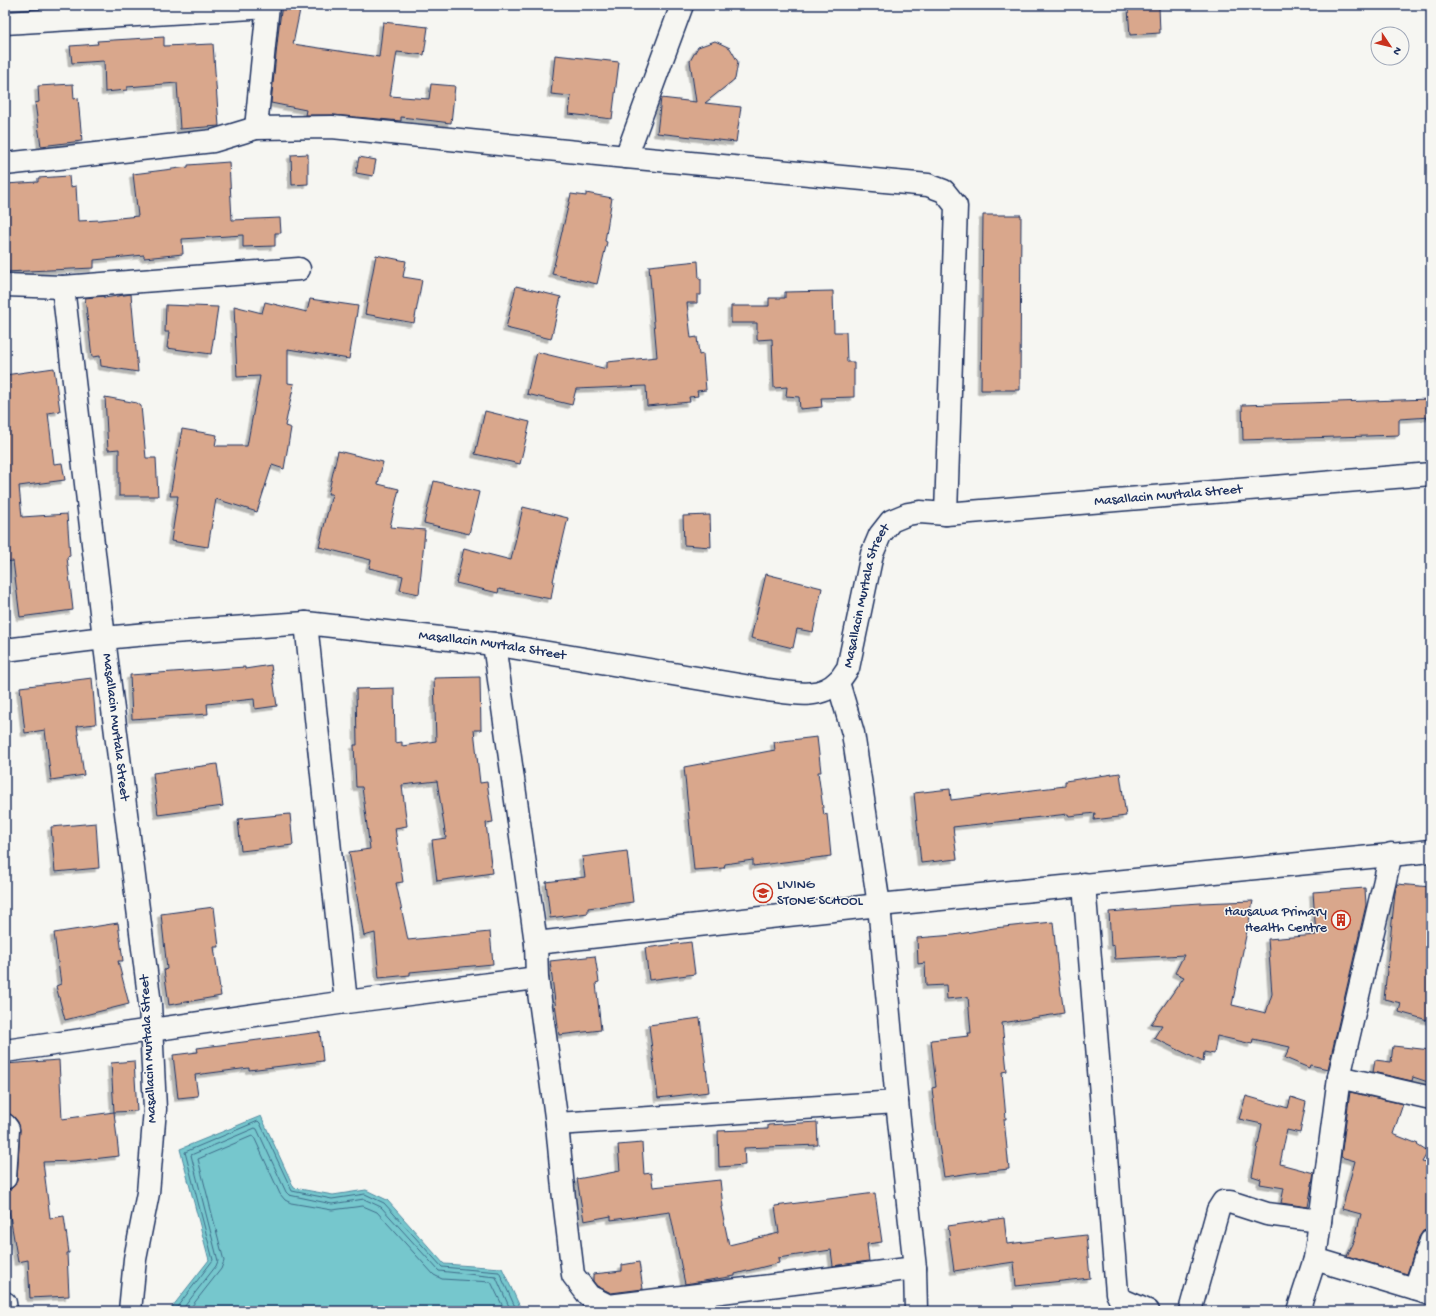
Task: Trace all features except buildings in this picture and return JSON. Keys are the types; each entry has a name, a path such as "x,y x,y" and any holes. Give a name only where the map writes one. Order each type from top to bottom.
{"street":[{"path":"626,156 682,5"},
{"path":"5,23 268,6 256,128"},
{"path":"5,164 213,141 256,128 332,127 928,185 944,190 956,206 946,514"},
{"path":"5,285 62,287 299,269"},
{"path":"5,650 104,638 62,287"},
{"name":"Masallacin Murtala Street","path":"130,1311 135,1259 148,1194 155,1109 150,1004 104,638 173,632 306,624 494,644 805,695 825,690 838,682 848,668 872,554 880,535 891,521 908,514 920,512 946,514 1431,474"},
{"path":"306,624 346,1002"},
{"path":"494,644 536,943 537,978 557,1124 573,1275 589,1296 609,1306 915,1268"},
{"path":"838,682 853,733 879,904 897,1102 915,1268 916,1311"},
{"path":"536,943 879,904 1431,851"},
{"path":"1298,1311 1315,1259 1339,1077 1391,854"},
{"path":"1084,884 1116,1292 1120,1299 1148,1311"},
{"path":"5,1051 346,1002 537,978"},
{"path":"1339,1077 1431,1098"},
{"path":"557,1124 897,1102"},
{"path":"5,1126 8,1129 5,1178"},
{"path":"1190,1311 1218,1210 1223,1202 1230,1202 1267,1214 1320,1221"},
{"path":"1315,1259 1423,1292 1431,1241"},
{"path":"5,1303 6,1311"}],"water":[{"path":"261,1116 294,1188 333,1195 366,1190 387,1200 444,1264 502,1268 522,1311 169,1311 209,1260 180,1149"}],"place":[{"name":"LIVING STONE SCHOOL","path":"763,893"},
{"name":"Hausawa Primary Health Centre","path":"1341,920"}]}
